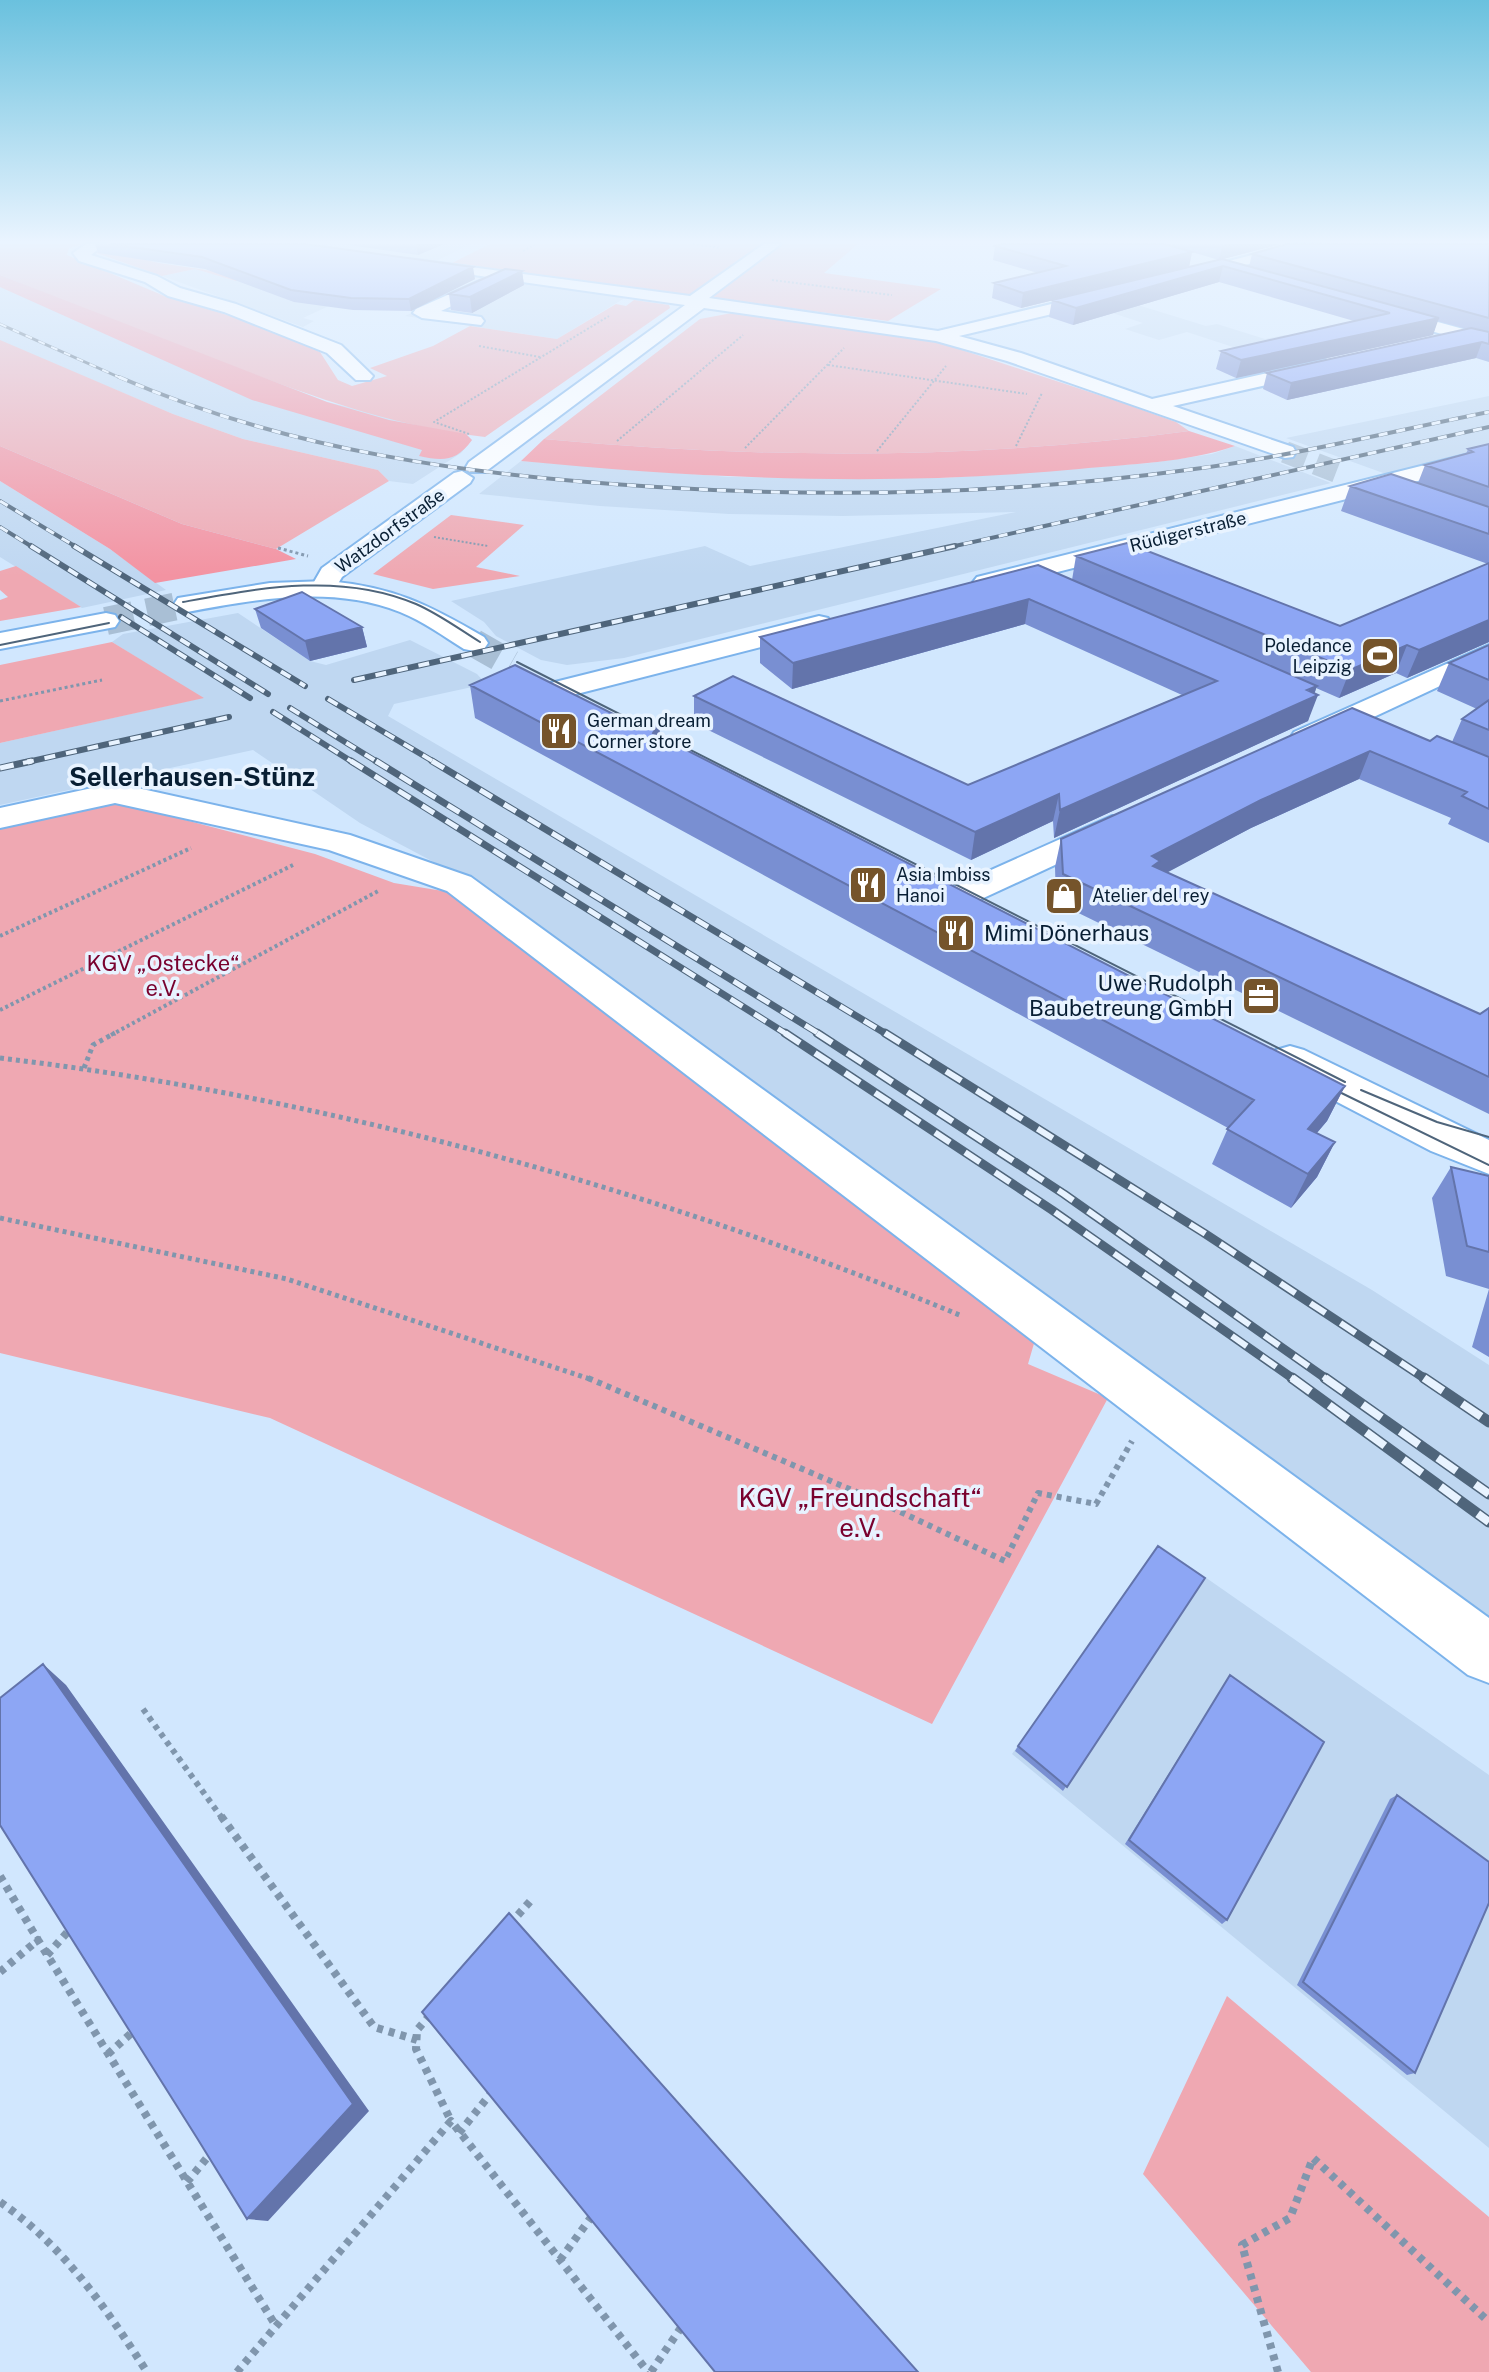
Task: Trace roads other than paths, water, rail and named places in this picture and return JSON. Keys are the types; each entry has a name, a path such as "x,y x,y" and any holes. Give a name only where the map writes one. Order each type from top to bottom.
{"street":[{"path":"340,355 363,376"},
{"name":"Watzdorfstraße","path":"323,589 331,573 626,355"},
{"path":"1003,355 1285,452"},
{"path":"1151,405 1350,361"},
{"name":"Rüdigerstraße","path":"961,589 1489,456"},
{"path":"1337,472 1416,501"},
{"path":"1022,573 1066,593"},
{"path":"187,604 265,591 323,589 376,596 408,605 474,643"},
{"path":"603,711 549,683 839,619"},
{"path":"0,641 106,621"},
{"path":"1274,752 1489,653"},
{"path":"1313,700 1390,734"},
{"path":"0,818 115,793 338,842 459,884 1489,1654"},
{"path":"1006,915 951,887 1145,811"},
{"path":"1257,1043 1435,1134 1489,1158"}],"tunnel":[{"path":"1285,452 1337,472"},
{"path":"106,621 187,604"},
{"path":"474,643 511,664"}],"tram line":[{"path":"183,602 271,588 359,588 416,604 480,642"},
{"path":"0,645 109,623"},
{"path":"517,662 1345,1082"},
{"path":"1323,1084 1489,1165"},
{"path":"1361,1090 1437,1122 1489,1137"}],"railway":[{"path":"69,355 123,379"},
{"path":"119,377 183,403 249,424 383,456 519,476 657,487 790,492 922,492 1121,478 1263,458 1489,412"},
{"path":"946,548 1489,427"},
{"path":"0,501 78,548"},
{"path":"0,527 34,548"},
{"path":"31,546 268,694"},
{"path":"74,546 305,686"},
{"path":"354,680 955,546"},
{"path":"121,617 250,698"},
{"path":"328,699 436,763"},
{"path":"290,708 379,763"},
{"path":"273,712 354,763"},
{"path":"30,761 229,717"},
{"path":"0,768 30,761"},
{"path":"23,763 30,761"},
{"path":"351,761 788,1035"},
{"path":"376,761 821,1035"},
{"path":"432,761 888,1035"},
{"path":"785,1033 1052,1210 1295,1380"},
{"path":"817,1033 1064,1194 1328,1380"},
{"path":"885,1033 1204,1233 1425,1379"},
{"path":"1292,1378 1489,1522"},
{"path":"1325,1378 1489,1494"},
{"path":"1425,1379 1489,1422"}],"place":[{"name":"Poledance Leipzig","path":"1380,656"},
{"name":"German dream Corner store","path":"559,731"},
{"name":"Asia Imbiss Hanoi","path":"868,885"},
{"name":"Atelier del rey","path":"1064,896"},
{"name":"Mimi Dönerhaus","path":"956,933"},
{"name":"Uwe Rudolph Baubetreung GmbH","path":"1261,996"}],"district":[{"name":"Sellerhausen-Stünz","path":"192,777"}],"park label":[{"name":"KGV „Ostecke“ e.V.","path":"163,976"},
{"name":"KGV „Freundschaft“ e.V.","path":"860,1513"}]}
